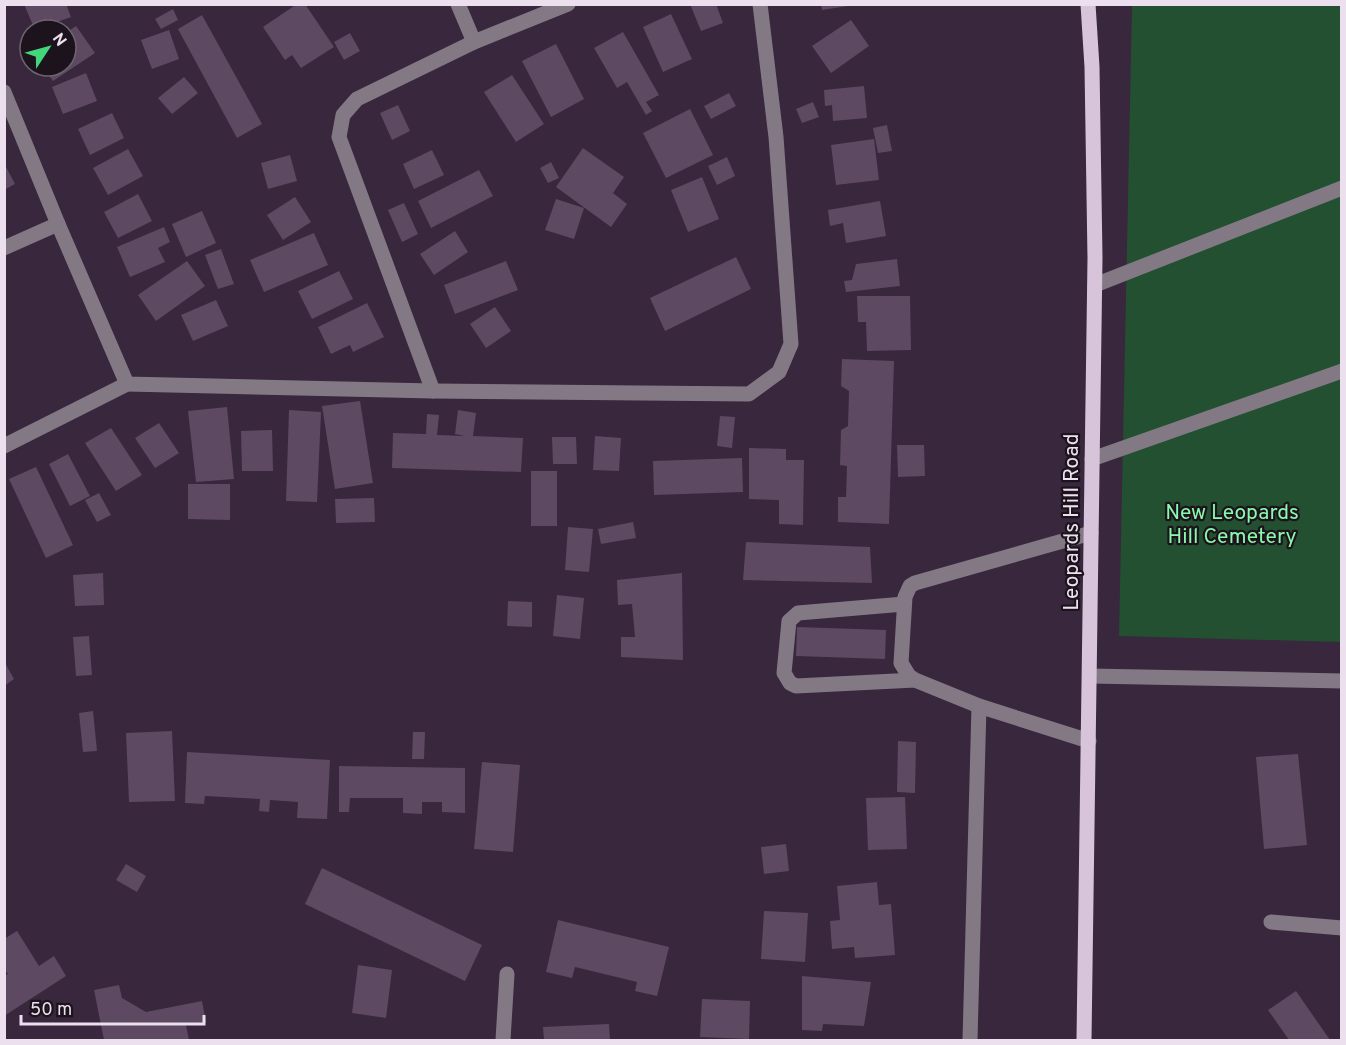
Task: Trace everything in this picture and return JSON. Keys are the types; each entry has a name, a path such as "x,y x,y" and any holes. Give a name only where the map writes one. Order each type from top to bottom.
{"main road":[{"name":"Leopards Hill Road","path":"1084,1041 1095,285 1092,67 1088,4"}],"street":[{"path":"458,4 474,42"},
{"path":"433,391 339,138 343,115 357,99 474,42 568,4"},
{"path":"4,446 127,384 433,391 749,394 780,372 791,344 776,137 760,4"},
{"path":"4,92 127,384"},
{"path":"1095,285 1341,188"},
{"path":"4,248 58,224"},
{"path":"1092,459 1341,371"},
{"path":"1089,741 979,706 915,680 909,676 901,663 904,604 907,592 915,583 1091,533"},
{"path":"904,604 798,612 788,624 784,673 790,683 796,686 915,680"},
{"path":"1090,676 1341,681"},
{"path":"970,1041 979,706"},
{"path":"1271,922 1341,928"},
{"path":"503,1041 507,974"}],"green space":[{"name":"New Leopards Hill Cemetery","path":"1132,5 1341,5 1341,642 1119,636"}],"building":[{"path":"24,4 66,4 71,17 68,18 30,18"},
{"path":"297,4 305,4 334,47 301,68 292,55 285,60 263,27"},
{"path":"690,4 716,4 723,23 701,31"},
{"path":"821,4 848,4 848,6 822,10"},
{"path":"173,9 178,20 161,29 155,19"},
{"path":"671,14 692,59 663,72 643,27"},
{"path":"202,15 262,124 237,138 178,29"},
{"path":"851,20 869,46 831,73 812,46"},
{"path":"78,29 95,53 78,64"},
{"path":"169,30 179,59 152,69 141,40"},
{"path":"623,32 659,95 646,102 652,111 646,115 627,82 617,88 594,48"},
{"path":"350,33 360,51 344,60 334,42"},
{"path":"556,44 584,99 551,117 522,61"},
{"path":"86,73 97,101 63,114 52,87"},
{"path":"512,75 544,124 516,142 484,92"},
{"path":"184,77 198,93 172,114 158,98"},
{"path":"864,86 867,118 833,121 832,105 825,106 824,90"},
{"path":"729,93 736,106 711,119 704,106"},
{"path":"813,102 819,117 802,123 796,109"},
{"path":"398,105 410,131 392,140 380,113"},
{"path":"690,109 713,155 666,178 643,133"},
{"path":"112,113 124,138 90,155 78,129"},
{"path":"887,125 892,151 878,153 873,128"},
{"path":"874,139 879,180 836,185 831,145"},
{"path":"583,148 624,177 613,193 627,204 611,227 556,187"},
{"path":"128,149 143,176 108,195 93,168"},
{"path":"432,150 444,175 414,189 403,164"},
{"path":"290,155 297,181 268,189 261,163"},
{"path":"727,157 735,176 717,185 708,166"},
{"path":"551,162 559,178 548,183 540,168"},
{"path":"4,163 15,184 4,190"},
{"path":"479,170 493,196 431,228 418,201"},
{"path":"702,177 719,219 688,232 671,190"},
{"path":"138,194 152,221 118,238 104,212"},
{"path":"295,197 311,222 283,240 267,215"},
{"path":"556,199 584,208 574,239 545,230"},
{"path":"880,201 886,236 846,243 843,223 830,226 828,210"},
{"path":"404,203 418,234 402,242 388,210"},
{"path":"202,211 216,243 186,257 172,224"},
{"path":"164,227 170,242 158,248 165,262 130,277 117,247"},
{"path":"455,231 468,252 434,275 420,254"},
{"path":"314,233 328,265 264,292 250,260"},
{"path":"221,249 234,284 218,289 205,255"},
{"path":"736,257 751,289 665,331 650,298"},
{"path":"897,259 900,286 846,292 844,281 852,280 856,264"},
{"path":"187,261 205,286 156,321 138,295"},
{"path":"506,261 518,290 455,314 444,285"},
{"path":"339,271 353,299 312,319 298,291"},
{"path":"857,296 910,296 911,350 867,351 866,322 858,322"},
{"path":"216,300 228,326 193,341 181,315"},
{"path":"367,303 384,337 353,352 350,345 331,354 318,327"},
{"path":"495,307 511,331 486,348 470,324"},
{"path":"842,359 894,361 889,524 838,522 838,497 846,497 847,466 840,465 841,430 848,426 849,391 841,386"},
{"path":"360,401 373,483 335,489 322,406"},
{"path":"227,407 234,479 196,482 188,411"},
{"path":"289,410 321,412 317,502 286,501"},
{"path":"458,410 476,413 473,436 523,438 521,472 392,468 393,433 426,434 427,414 439,415 437,435 465,436 455,434"},
{"path":"720,416 735,417 732,448 717,446"},
{"path":"159,423 179,453 155,468 135,438"},
{"path":"111,428 142,475 116,491 85,443"},
{"path":"272,430 273,471 242,471 241,431"},
{"path":"595,436 621,438 619,471 593,470"},
{"path":"552,437 576,437 577,464 553,464"},
{"path":"897,445 924,445 925,476 898,477"},
{"path":"749,448 786,449 786,460 804,460 803,525 779,524 779,500 749,499"},
{"path":"68,454 90,496 70,506 49,464"},
{"path":"742,458 743,492 654,495 653,461"},
{"path":"36,467 73,545 46,558 9,479"},
{"path":"531,471 557,471 557,526 531,526"},
{"path":"188,484 230,484 230,520 188,519"},
{"path":"99,493 111,515 97,522 85,500"},
{"path":"374,498 375,522 336,523 335,499"},
{"path":"633,522 636,538 601,544 598,529"},
{"path":"568,527 593,529 589,572 565,570"},
{"path":"746,542 870,547 872,583 743,580"},
{"path":"103,573 104,605 75,606 73,575"},
{"path":"682,573 683,660 621,657 621,637 635,637 632,604 618,605 617,580"},
{"path":"557,595 584,598 580,639 553,636"},
{"path":"508,601 532,602 532,627 507,626"},
{"path":"797,627 886,630 885,659 796,656"},
{"path":"89,636 92,675 76,676 73,637"},
{"path":"4,661 14,679 4,686"},
{"path":"93,711 97,751 83,752 79,713"},
{"path":"172,731 175,801 129,802 126,733"},
{"path":"413,732 425,732 424,759 412,759"},
{"path":"898,741 916,742 915,793 897,792"},
{"path":"187,752 330,760 327,819 297,818 298,802 270,800 269,812 259,811 260,799 205,796 204,804 185,803"},
{"path":"1298,754 1307,845 1264,849 1256,757"},
{"path":"482,762 520,765 513,852 474,849"},
{"path":"339,766 465,768 465,813 442,812 442,802 422,802 422,814 403,813 403,798 350,798 349,812 339,812"},
{"path":"905,797 907,849 868,850 866,798"},
{"path":"786,844 789,871 764,874 761,847"},
{"path":"126,864 146,876 137,892 116,880"},
{"path":"322,868 482,945 465,981 305,904"},
{"path":"877,882 879,905 891,904 895,955 855,958 854,947 832,949 830,921 840,920 837,886"},
{"path":"764,911 808,913 805,962 761,959"},
{"path":"558,920 669,947 657,996 635,991 637,982 575,967 572,978 546,972"},
{"path":"17,931 39,966 54,956 66,976 4,1016 4,976 8,974 4,969 4,939"},
{"path":"358,965 392,970 386,1018 352,1013"},
{"path":"802,976 871,982 864,1026 823,1024 822,1031 802,1030"},
{"path":"119,985 122,998 146,1012 202,1001 206,1022 186,1025 189,1040 104,1040 94,990"},
{"path":"1296,991 1330,1040 1289,1040 1268,1010"},
{"path":"702,999 750,1001 749,1039 700,1037"},
{"path":"609,1024 610,1040 544,1040 543,1027"}]}
